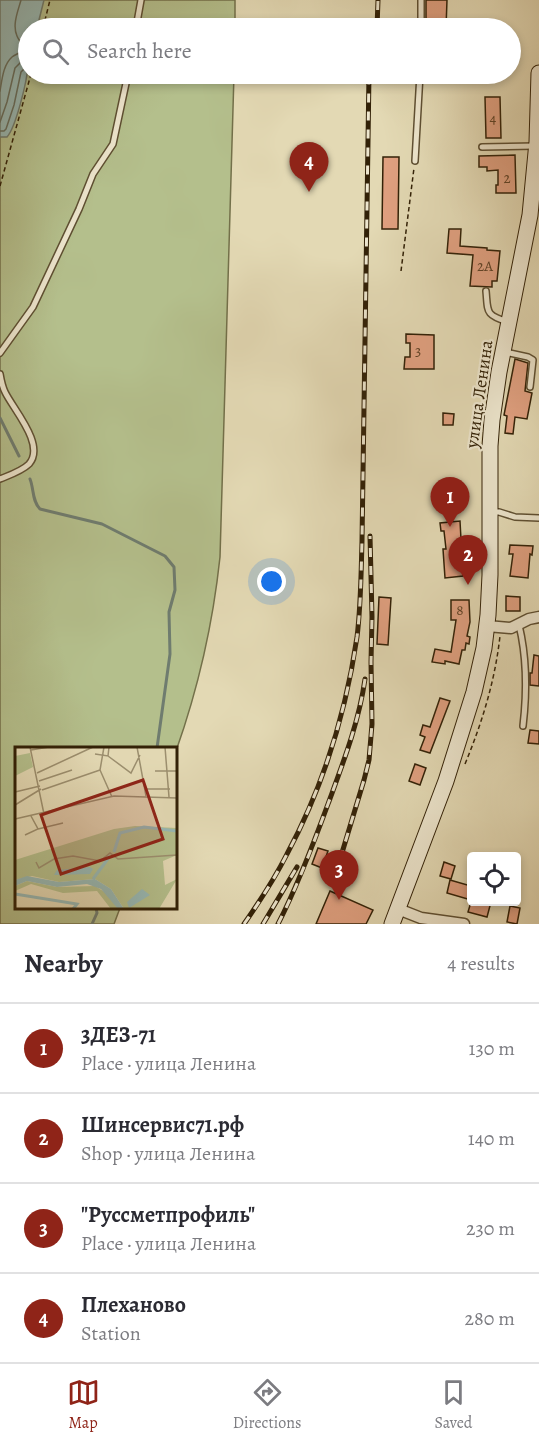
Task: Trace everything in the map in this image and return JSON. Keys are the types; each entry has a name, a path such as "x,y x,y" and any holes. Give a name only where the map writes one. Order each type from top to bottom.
{"main road":[{"name":"улица Ленина","path":"392,924 431,824 461,736 484,648 490,575 489,512 492,420 530,215 537,146 539,73"}],"street":[{"path":"487,626 506,628 539,616"},
{"path":"398,909 421,918 460,924"}],"lane":[{"path":"138,18 141,0"},
{"path":"421,0 421,18"},
{"path":"0,353 33,307 93,174 112,144 126,84"},
{"path":"415,161 419,84"},
{"path":"482,147 537,146"},
{"path":"486,291 490,314 509,322"},
{"path":"503,352 533,360 530,387"},
{"path":"0,374 5,393 32,438 34,451 33,459 27,466 0,479"},
{"path":"489,512 499,512 515,517 539,518"},
{"path":"519,625 526,665 523,726"}],"path":[{"path":"46,18 50,0"},
{"path":"0,186 28,84"},
{"path":"401,271 415,161"}],"green space":[{"path":"0,0 235,0 235,18 18,18 18,84 234,84 220,557 209,631 198,680 177,748 15,747 15,909 120,909 114,924 0,924"}],"water":[{"path":"0,0 44,0 40,18 18,18 18,84 25,84 10,132 7,137 0,137"}],"building":[{"path":"426,0 447,0 446,18 426,18"},
{"path":"485,97 500,97 501,138 486,138"},
{"path":"515,155 516,193 496,193 498,170 487,171 487,167 479,167 479,156"},
{"path":"383,157 399,157 398,229 382,229"},
{"path":"449,229 461,229 460,246 500,251 497,281 492,281 492,287 470,286 473,255 447,253"},
{"path":"406,334 434,335 434,369 404,369 405,357 410,357 410,343 406,343"},
{"path":"515,359 528,363 525,391 532,393 527,419 515,417 513,434 505,433 507,416 504,415"},
{"path":"443,413 454,414 453,425 443,425"},
{"path":"460,521 463,576 445,578 443,549 446,549 444,531 441,531 440,523"},
{"path":"510,545 533,546 528,578 510,576 513,554 509,554"},
{"path":"506,596 520,597 520,611 506,611"},
{"path":"379,597 391,598 388,645 377,644"},
{"path":"451,600 469,600 470,622 467,636 470,637 469,644 466,643 465,650 462,650 459,664 445,661 445,664 432,662 435,649 451,652 456,620 451,620"},
{"path":"534,655 539,656 539,686 530,685"},
{"path":"440,698 450,701 430,753 420,750 425,737 420,735 423,725 430,727"},
{"path":"530,730 539,731 539,744 528,743"},
{"path":"415,764 426,768 420,785 409,781"},
{"path":"318,848 328,851 322,868 312,864"},
{"path":"444,862 455,866 451,879 440,876"},
{"path":"450,880 467,885 467,899 447,893"},
{"path":"330,891 373,910 366,924 316,924"},
{"path":"470,906 490,906 487,917 468,912"},
{"path":"510,906 520,908 517,924 507,922"}],"waterway":[{"path":"0,418 19,456"},
{"path":"30,479 34,499 40,509 102,524 165,556 174,567 175,590 169,612 170,654 157,747"},
{"path":"92,924 97,913 96,909"}],"railway":[{"path":"377,18 378,0"},
{"path":"244,924 277,872 312,802 340,721 357,637 362,541 369,84"},
{"path":"335,876 369,760 372,724 370,536"},
{"path":"278,924 305,865 339,773 355,727 365,679"},
{"path":"263,924 297,867"}],"place":[{"name":"Плеханово","path":"309,192"},
{"name":"3ДЕЗ-71","path":"450,527"},
{"name":"Шинсервис71.рф","path":"468,585"},
{"name":"\"Руссметпрофиль\"","path":"339,900"}]}
